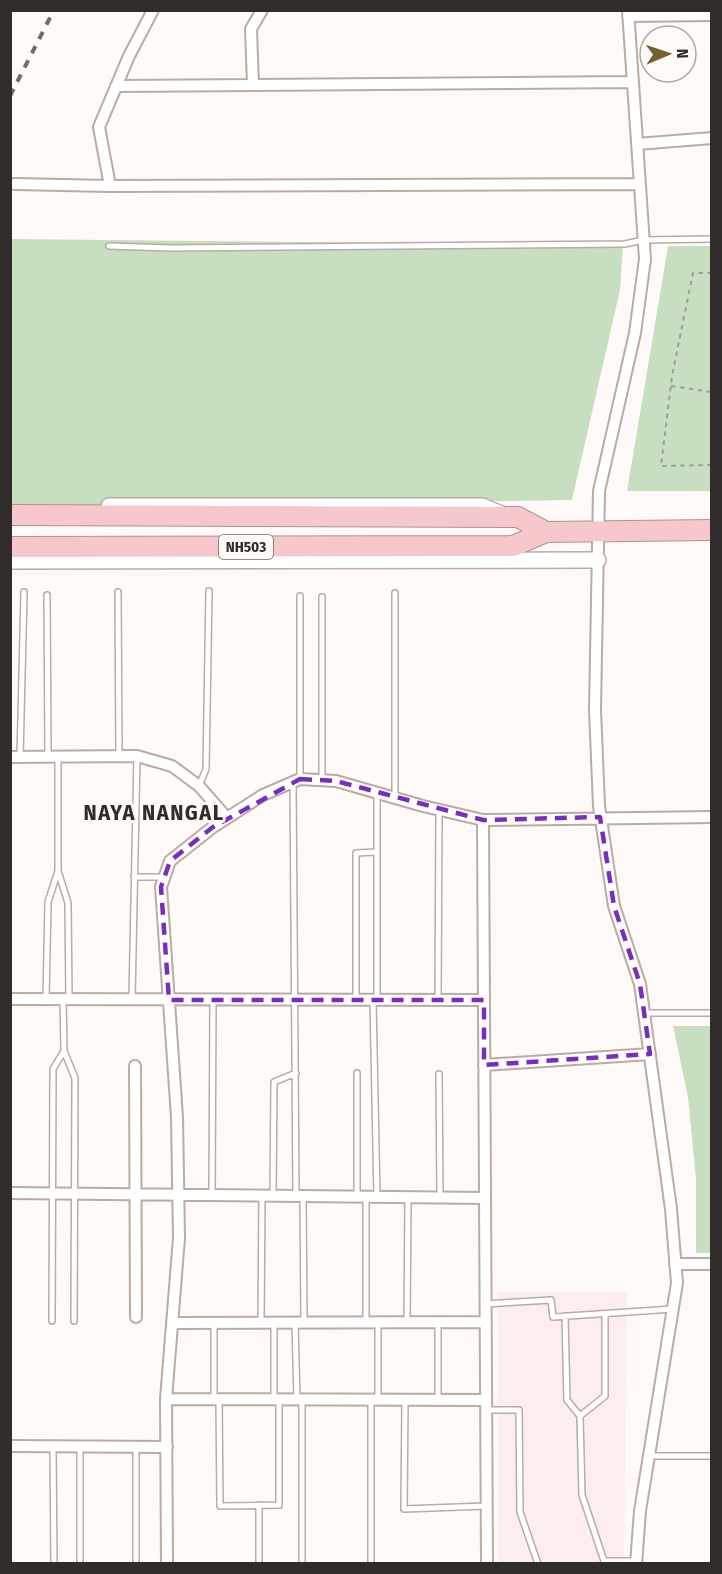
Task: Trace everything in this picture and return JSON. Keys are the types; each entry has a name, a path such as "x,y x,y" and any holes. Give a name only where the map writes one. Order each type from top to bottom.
{"highway":[{"name":"NH503","path":"10,515 509,517 518,518 546,532"},
{"name":"NH503","path":"10,547 513,546 546,532 711,530"}],"street":[{"path":"110,186 99,127 153,10"},
{"path":"253,85 251,29 262,10"},
{"path":"637,1562 640,1511 677,1284 671,1209 640,984 614,906 600,817 595,710 598,530 600,491 635,333 645,259 628,13 711,15"},
{"path":"116,86 633,82"},
{"path":"637,144 711,138"},
{"path":"15,184 110,186 639,184"},
{"path":"10,506 482,506 509,517"},
{"path":"486,560 507,546"},
{"path":"10,561 598,560"},
{"path":"15,757 136,756 172,766 199,786 227,818"},
{"path":"167,1563 166,1399 179,1238 177,1118 161,887 170,861 213,827 263,795 297,780 336,781 483,820 711,817"},
{"path":"483,820 487,1563"},
{"path":"10,999 484,1000"},
{"path":"484,1065 650,1054"},
{"path":"135,1066 136,1317"},
{"path":"10,1193 485,1198"},
{"path":"675,1264 711,1264"},
{"path":"172,1323 486,1322"},
{"path":"166,1399 438,1400 486,1405"},
{"path":"10,1446 166,1447"}],"lane":[{"path":"109,246 171,248 625,244 643,240 711,239"},
{"path":"199,786 206,769 209,591"},
{"path":"15,757 24,592"},
{"path":"118,592 118,757"},
{"path":"395,593 395,798"},
{"path":"47,595 58,871 68,903 64,1052 75,1078 74,1321"},
{"path":"300,596 295,1000 300,1196 299,1399 302,1563"},
{"path":"322,597 322,780"},
{"path":"132,999 136,756"},
{"path":"366,1323 367,1197 375,1000 377,793"},
{"path":"438,1000 440,810"},
{"path":"356,1000 356,853 377,852"},
{"path":"46,999 48,902 58,871"},
{"path":"134,877 165,877"},
{"path":"212,1195 213,1000"},
{"path":"644,1013 711,1013"},
{"path":"52,1321 53,1069 64,1052"},
{"path":"273,1196 274,1082 296,1073"},
{"path":"357,1073 367,1197"},
{"path":"439,1074 440,1197"},
{"path":"261,1323 262,1196"},
{"path":"407,1323 408,1197"},
{"path":"485,1304 551,1300 554,1317 673,1309"},
{"path":"580,1416 605,1396 605,1314"},
{"path":"565,1316 567,1400 580,1416 582,1495 604,1560 637,1562"},
{"path":"438,1322 438,1400"},
{"path":"214,1323 220,1506 279,1505 274,1323"},
{"path":"371,1563 378,1323"},
{"path":"405,1400 404,1509 486,1506"},
{"path":"486,1405 519,1410 520,1512 538,1563"},
{"path":"53,1447 54,1563"},
{"path":"80,1447 80,1563"},
{"path":"136,1447 136,1563"},
{"path":"650,1456 711,1456"},
{"path":"260,1505 260,1563"}],"path":[{"path":"711,273 693,273 671,386 661,466 711,465"},
{"path":"671,386 711,392"}],"highlighted area":[{"path":"300,779 336,781 483,820 600,817 614,906 640,984 650,1054 484,1065 484,1000 169,1000 161,887 170,861 213,827"}],"shaded area":[{"path":"498,1292 627,1292 624,1563 498,1564"}],"green space":[{"path":"10,239 623,245 620,290 572,500 11,508"},
{"path":"668,246 711,246 711,491 627,491"},
{"path":"673,1026 711,1026 711,1253 696,1253 696,1179 688,1097"}],"railway":[{"path":"10,96 54,10"}],"district":[{"name":"NAYA NANGAL","path":"154,812"}]}
